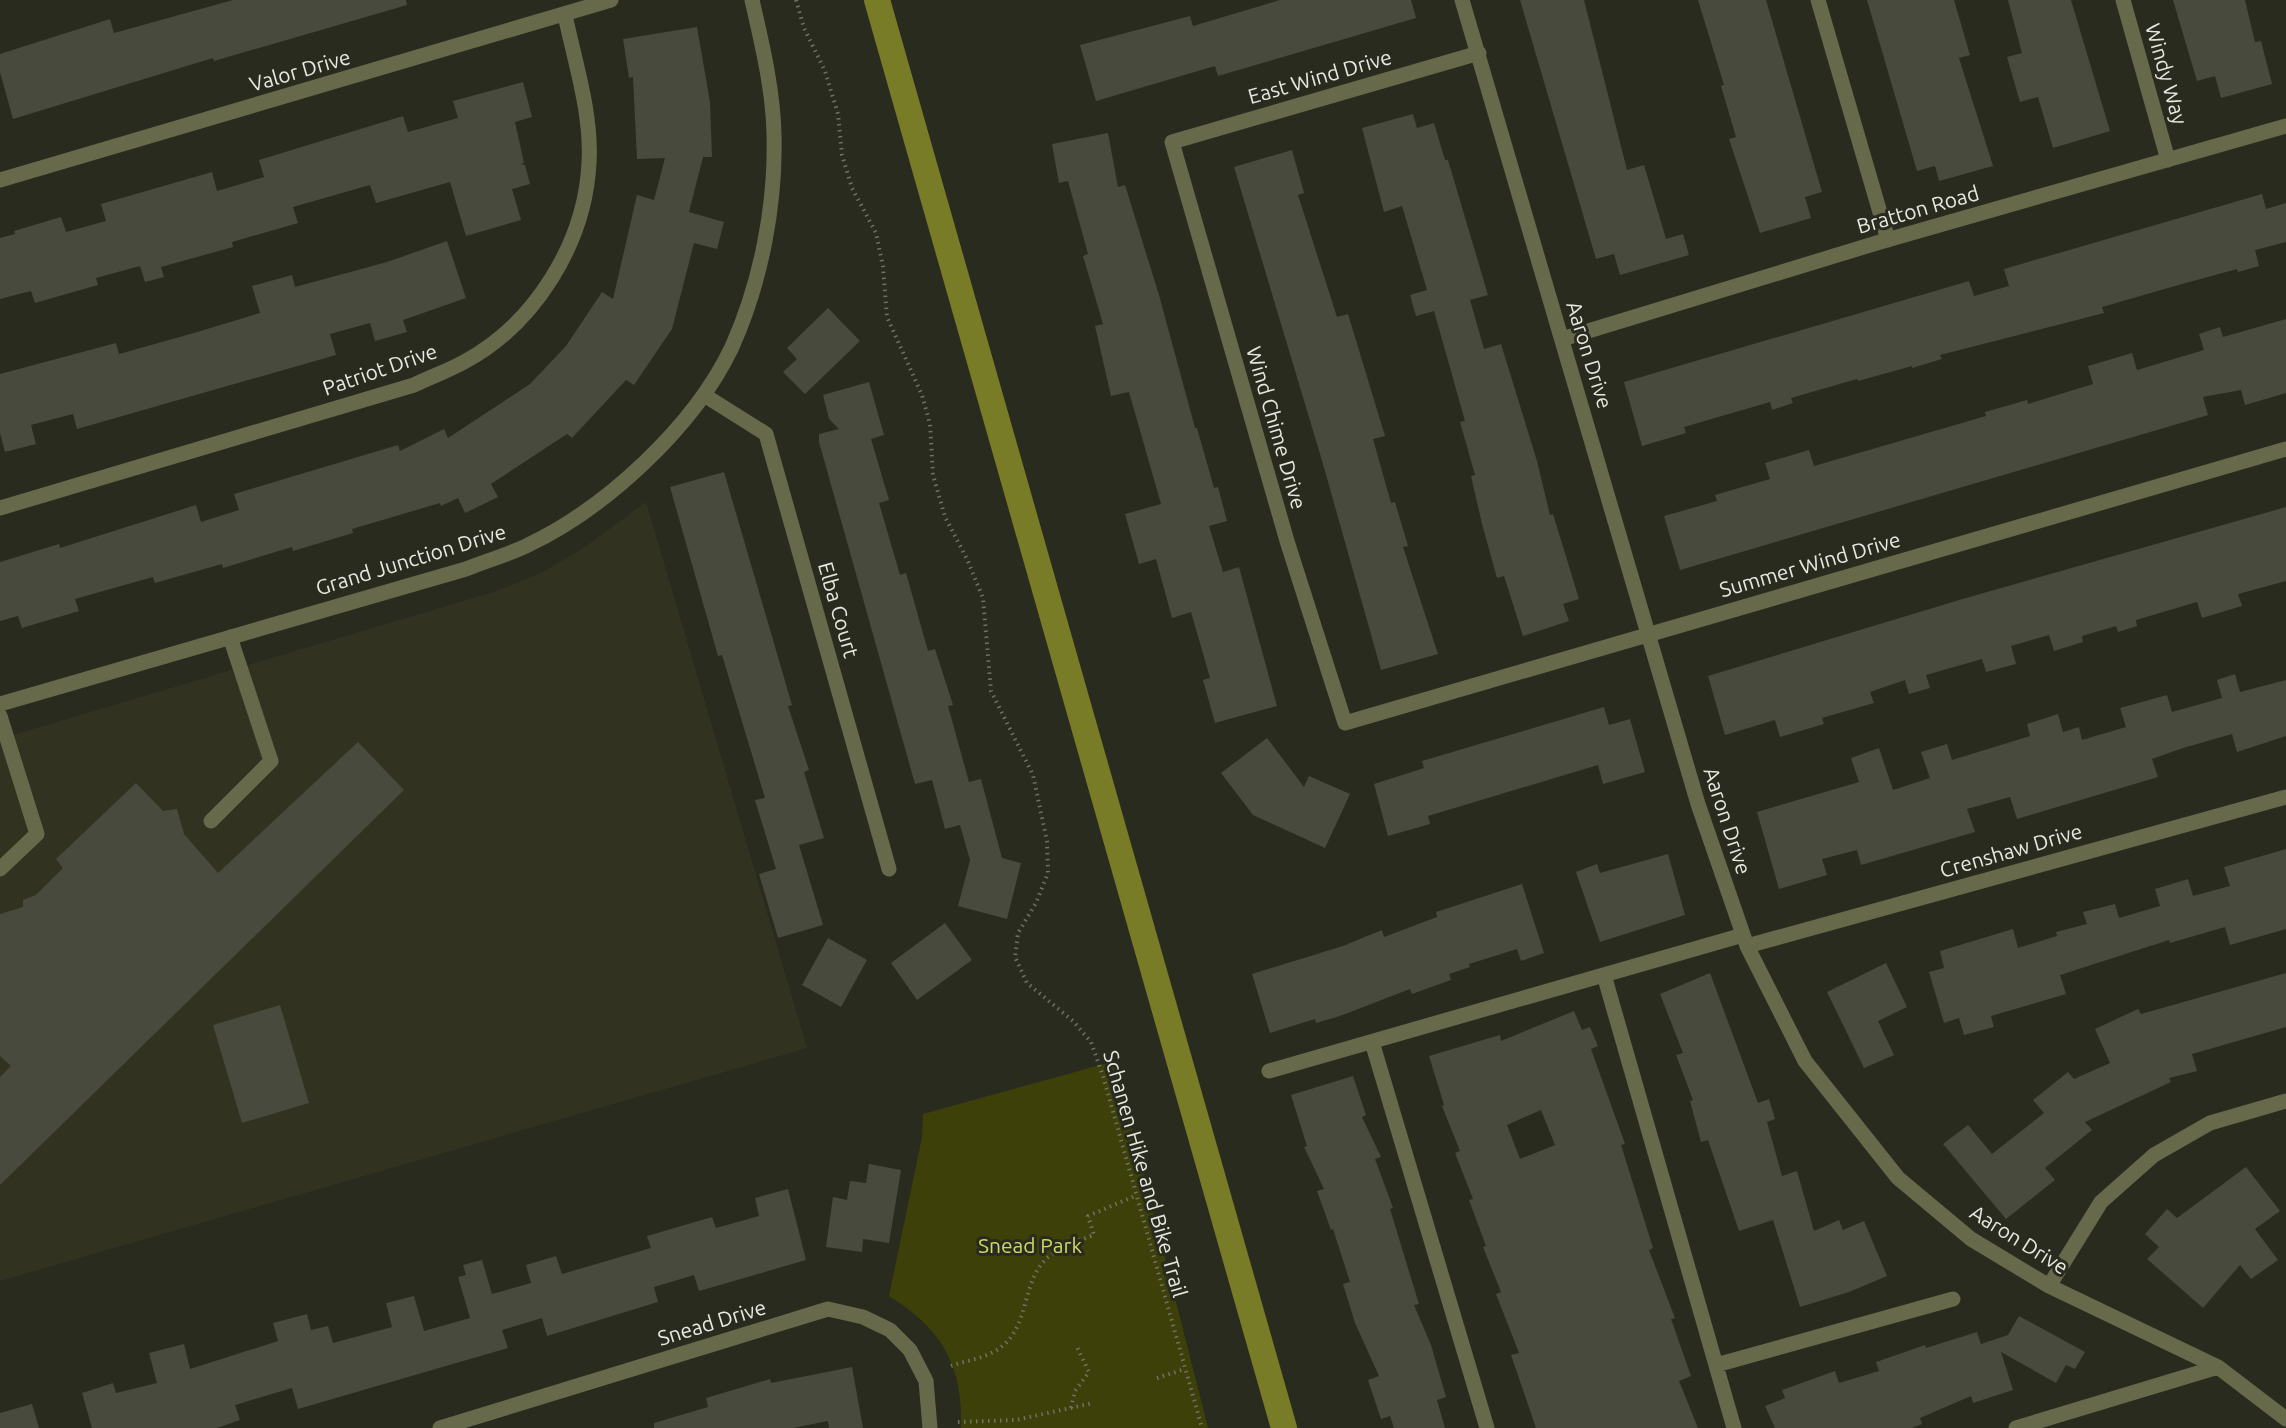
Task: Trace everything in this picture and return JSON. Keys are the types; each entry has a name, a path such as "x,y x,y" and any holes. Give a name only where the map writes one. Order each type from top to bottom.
{"street":[{"name":"Valor Drive","path":"0,180 611,0"},
{"name":"Grand Junction Drive","path":"0,704 466,569 526,546 576,517 620,483 663,443 704,395 731,347 749,299 764,246 773,189 774,134 769,78 752,0"},
{"name":"Aaron Drive","path":"1462,0 1698,804 1745,941 1805,1061 1899,1178 1971,1239 2049,1286 2218,1367 2286,1419"},
{"path":"1818,0 1888,240"},
{"name":"Windy Way","path":"2123,0 2168,160"},
{"name":"Patriot Drive","path":"0,508 414,385 465,362 511,328 554,277 581,218 589,162 585,108 565,15"},
{"name":"East Wind Drive","path":"1172,142 1479,53"},
{"name":"Bratton Road","path":"1562,339 1888,240 2286,126"},
{"name":"Wind Chime Drive","path":"1172,142 1287,541 1345,723"},
{"name":"Elba Court","path":"704,395 766,434 889,869"},
{"name":"Summer Wind Drive","path":"1345,723 1487,684 1649,633 2286,449"},
{"path":"211,821 271,761 230,637"},
{"path":"0,716 37,834 0,869"},
{"name":"Crenshaw Drive","path":"1269,1071 1604,975 1745,941 2286,797"},
{"path":"1604,975 1734,1428"},
{"path":"1372,1042 1487,1428"},
{"path":"2049,1286 2101,1202 2154,1155 2210,1123 2286,1101"},
{"path":"1716,1365 1953,1299"},
{"name":"Snead Drive","path":"440,1428 828,1309 863,1317 890,1330 910,1350 926,1381 930,1428"},
{"path":"2016,1428 2218,1367"}],"path":[{"name":"Schanen Hike and Bike Trail","path":"796,0 804,28 825,71 838,114 842,155 852,188 876,233 883,267 887,317 922,395 930,424 933,475 945,517 967,559 982,598 991,691 1033,775 1047,841 1048,873 1036,903 1018,933 1016,957 1027,983 1073,1021 1091,1041 1103,1076 1202,1428"},
{"path":"951,1366 995,1351 1017,1330 1032,1278 1047,1258 1065,1246 1094,1235 1088,1216 1135,1196"},
{"path":"1071,1408 1075,1391 1089,1372 1076,1345"},
{"path":"1157,1378 1185,1369"},
{"path":"958,1422 1016,1420 1093,1403"}],"shaded area":[{"path":"646,502 807,1048 0,1281 0,739 497,591 545,571 585,547"}],"green space":[{"name":"Snead Park","path":"1115,1061 1208,1428 961,1428 958,1385 946,1351 923,1322 889,1296 922,1137 923,1114"}],"building":[{"path":"233,0 406,0 407,5 214,61 213,58 13,119 0,72 0,54 110,19 114,33"},
{"path":"1280,0 1411,0 1416,18 1218,76 1215,66 1096,101 1080,45 1190,16 1193,26"},
{"path":"1520,0 1584,0 1627,170 1644,165 1666,239 1683,234 1689,255 1620,275 1614,254 1596,259"},
{"path":"1698,0 1766,0 1822,192 1805,197 1811,218 1760,233 1729,139 1736,137 1721,86 1724,85"},
{"path":"1867,0 1954,0 1970,55 1959,58 1993,166 1939,181 1935,166 1917,171"},
{"path":"2008,0 2071,0 2110,131 2053,148 2038,97 2020,102 2007,57 2022,53"},
{"path":"2173,0 2245,0 2255,42 2261,41 2272,84 2221,98 2215,76 2197,81"},
{"path":"697,27 710,102 712,157 703,157 689,212 724,222 717,249 694,243 672,329 634,385 626,380 572,438 567,434 491,484 498,497 465,513 458,498 441,506 440,503 352,529 353,533 293,551 292,547 223,568 222,564 155,583 153,577 75,599 79,611 22,628 18,616 0,621 0,562 59,544 60,548 196,505 201,522 239,510 234,494 398,445 400,451 444,429 448,438 530,384 566,346 602,292 613,299 637,195 654,200 665,158 637,159 633,77 629,78 623,39"},
{"path":"523,82 532,117 515,122 524,163 520,164 525,165 530,184 512,189 521,220 466,236 450,182 376,203 370,185 293,207 298,223 232,242 233,247 161,267 164,277 145,282 140,266 96,278 98,285 35,303 31,291 0,299 0,238 15,234 14,231 61,217 66,232 106,221 101,204 212,172 217,191 264,177 259,160 403,116 408,132 458,118 453,101"},
{"path":"1413,114 1417,128 1434,123 1445,160 1448,160 1488,295 1470,300 1484,349 1501,344 1537,461 1550,515 1553,514 1579,599 1563,604 1569,621 1523,636 1504,576 1497,578 1482,524 1471,476 1475,475 1460,422 1465,421 1434,311 1416,316 1410,295 1427,290 1402,206 1384,212 1362,128"},
{"path":"1108,133 1118,187 1125,185 1159,295 1195,428 1197,428 1214,488 1218,487 1227,521 1209,526 1223,572 1239,567 1277,706 1215,723 1203,680 1210,678 1191,612 1172,618 1156,559 1139,564 1125,514 1161,504 1129,392 1111,396 1095,326 1103,324 1083,256 1088,254 1068,181 1059,183 1052,144"},
{"path":"1292,150 1304,193 1298,195 1337,317 1348,314 1385,436 1373,439 1391,503 1395,502 1408,546 1403,547 1438,654 1381,670 1323,464 1234,167"},
{"path":"2262,194 2266,209 2286,203 2286,242 2255,250 2259,266 2238,272 2237,269 2102,307 2104,313 1940,355 1942,359 1912,368 1912,366 1858,381 1857,379 1791,398 1793,403 1772,410 1770,402 1684,427 1686,433 1642,446 1624,382 1969,281 1974,296 2009,286 2004,269"},
{"path":"447,241 466,298 403,320 407,332 375,341 370,323 330,334 336,355 77,429 73,414 31,425 36,444 5,452 0,433 0,374 116,343 119,354 194,333 260,313 252,286 292,275 295,287 387,262"},
{"path":"828,308 860,341 805,394 783,372 797,359 787,348"},
{"path":"2286,319 2286,393 2245,405 2241,390 2203,397 2208,415 1680,570 1664,516 1717,501 1715,495 1770,479 1765,463 1809,450 1814,466 1986,416 1985,412 2027,400 2028,404 2093,384 2088,366 2132,353 2137,370 2204,350 2199,334 2220,327 2223,337"},
{"path":"869,382 884,435 871,439 889,500 879,503 900,575 906,573 928,651 935,649 953,705 948,706 969,782 981,779 1002,858 1021,863 1007,919 958,906 970,860 960,825 945,829 932,780 915,784 819,442 819,434 839,429 829,419 823,395"},
{"path":"724,472 792,705 788,706 809,770 804,772 824,838 799,845 823,925 778,938 759,874 776,869 755,800 765,798 722,655 718,656 670,487"},
{"path":"2286,507 2286,581 2238,594 2242,606 2202,618 2197,602 2136,620 2137,626 2118,632 2116,626 2082,636 2083,642 2054,651 2049,635 2011,646 2016,664 1986,672 1982,659 1926,675 1930,688 1909,694 1905,680 1870,692 1874,703 1822,718 1824,724 1780,737 1775,720 1725,735 1708,676 1966,598"},
{"path":"2235,674 2240,692 2286,680 2286,736 2237,752 2232,734 2183,748 2152,759 2158,777 2017,819 2010,797 1967,809 1975,832 1861,865 1857,850 1822,859 1827,875 1779,889 1757,812 1859,782 1851,758 1879,748 1893,790 1930,778 1921,752 1947,744 1952,760 2030,736 2027,724 2058,714 2063,732 2079,727 2082,740 2126,727 2120,708 2167,695 2172,712 2222,698 2217,680"},
{"path":"1604,707 1609,725 1630,719 1645,772 1603,784 1598,765 1428,816 1430,824 1388,836 1374,784 1424,768 1422,761"},
{"path":"1267,738 1304,787 1309,776 1350,794 1325,848 1253,815 1221,773"},
{"path":"358,742 404,790 0,1185 0,1077 11,1066 0,1056 0,914 23,907 23,900 36,895 63,868 56,859 136,783 163,811 177,809 184,834 218,873"},
{"path":"2286,849 2286,929 2230,945 2225,927 2170,943 2169,940 2060,975 2066,994 1991,1016 1994,1027 1964,1035 1959,1018 1944,1023 1929,972 1944,968 1940,951 2013,929 2018,948 2057,936 2056,932 2087,924 2083,912 2115,904 2119,918 2160,906 2155,889 2188,879 2193,896 2230,886 2224,867"},
{"path":"1668,854 1685,915 1600,942 1576,872 1597,864 1600,873"},
{"path":"1522,884 1544,953 1521,961 1517,949 1469,964 1470,967 1449,974 1451,980 1412,994 1410,989 1340,1016 1316,1023 1315,1019 1270,1033 1252,974 1343,946 1382,930 1384,937 1437,917 1436,912"},
{"path":"945,923 972,960 917,1000 891,963"},
{"path":"828,938 867,960 841,1007 802,985"},
{"path":"1886,963 1907,1007 1878,1021 1894,1055 1864,1068 1827,992"},
{"path":"1710,973 1758,1103 1769,1099 1775,1119 1767,1122 1782,1176 1797,1171 1814,1231 1839,1220 1843,1230 1864,1221 1887,1276 1849,1292 1800,1307 1773,1220 1739,1231 1708,1140 1701,1142 1690,1101 1693,1100 1676,1055 1683,1053 1660,994"},
{"path":"2286,973 2286,1027 2192,1054 2197,1071 2169,1078 2171,1082 2085,1122 2092,1130 2045,1168 2055,1180 2006,1219 1943,1144 1968,1125 1992,1154 2044,1113 2033,1100 2068,1072 2074,1079 2110,1063 2095,1029 2138,1009 2141,1014"},
{"path":"280,1005 309,1103 242,1123 213,1025"},
{"path":"1574,1011 1582,1030 1590,1027 1598,1046 1591,1049 1625,1144 1621,1145 1653,1248 1649,1250 1675,1318 1671,1319 1691,1376 1679,1381 1698,1428 1536,1428 1511,1355 1519,1353 1496,1294 1501,1292 1483,1247 1486,1246 1469,1200 1473,1199 1455,1153 1460,1151 1442,1106 1444,1105 1429,1056 1500,1035 1501,1041","holes":["1541,1110 1555,1145 1520,1159 1507,1125"]},
{"path":"1353,1076 1366,1115 1362,1117 1381,1157 1375,1159 1393,1208 1390,1209 1419,1304 1414,1305 1431,1345 1446,1397 1437,1400 1445,1428 1394,1428 1390,1416 1381,1419 1368,1380 1379,1376 1355,1323 1343,1284 1350,1282 1333,1229 1331,1230 1317,1191 1324,1189 1304,1147 1307,1146 1291,1095"},
{"path":"869,1164 901,1170 889,1243 863,1239 862,1252 826,1247 833,1197 847,1200 850,1181 866,1183"},
{"path":"2246,1167 2280,1211 2255,1229 2278,1260 2251,1279 2240,1265 2203,1308 2147,1259 2159,1247 2145,1234 2167,1209 2177,1218"},
{"path":"788,1189 806,1260 699,1291 694,1275 654,1287 658,1302 547,1336 542,1318 502,1330 508,1348 298,1409 292,1388 235,1405 240,1420 217,1428 92,1428 82,1393 113,1383 116,1393 157,1383 149,1353 184,1344 190,1369 278,1341 273,1323 307,1314 311,1330 328,1326 333,1343 392,1327 386,1303 414,1296 424,1331 470,1318 458,1277 466,1275 463,1265 482,1260 492,1294 531,1283 526,1265 556,1256 562,1274 651,1248 647,1236 712,1217 716,1228 759,1216 755,1198"},
{"path":"2019,1316 2085,1352 2075,1369 2066,1365 2056,1383 2001,1352 2013,1390 1973,1403 1971,1396 1920,1418 1922,1424 1912,1428 1775,1428 1765,1406 1785,1398 1782,1390 1835,1371 1839,1383 1879,1371 1876,1362 1925,1345 1926,1348 1977,1332 1981,1344 2008,1335"},
{"path":"852,1367 863,1428 829,1428 828,1421 793,1428 654,1428 654,1423 708,1407 706,1398 770,1379 771,1383"},
{"path":"32,1404 39,1428 0,1428 0,1413"}],"waterway":[{"path":"877,0 1284,1428"}]}
